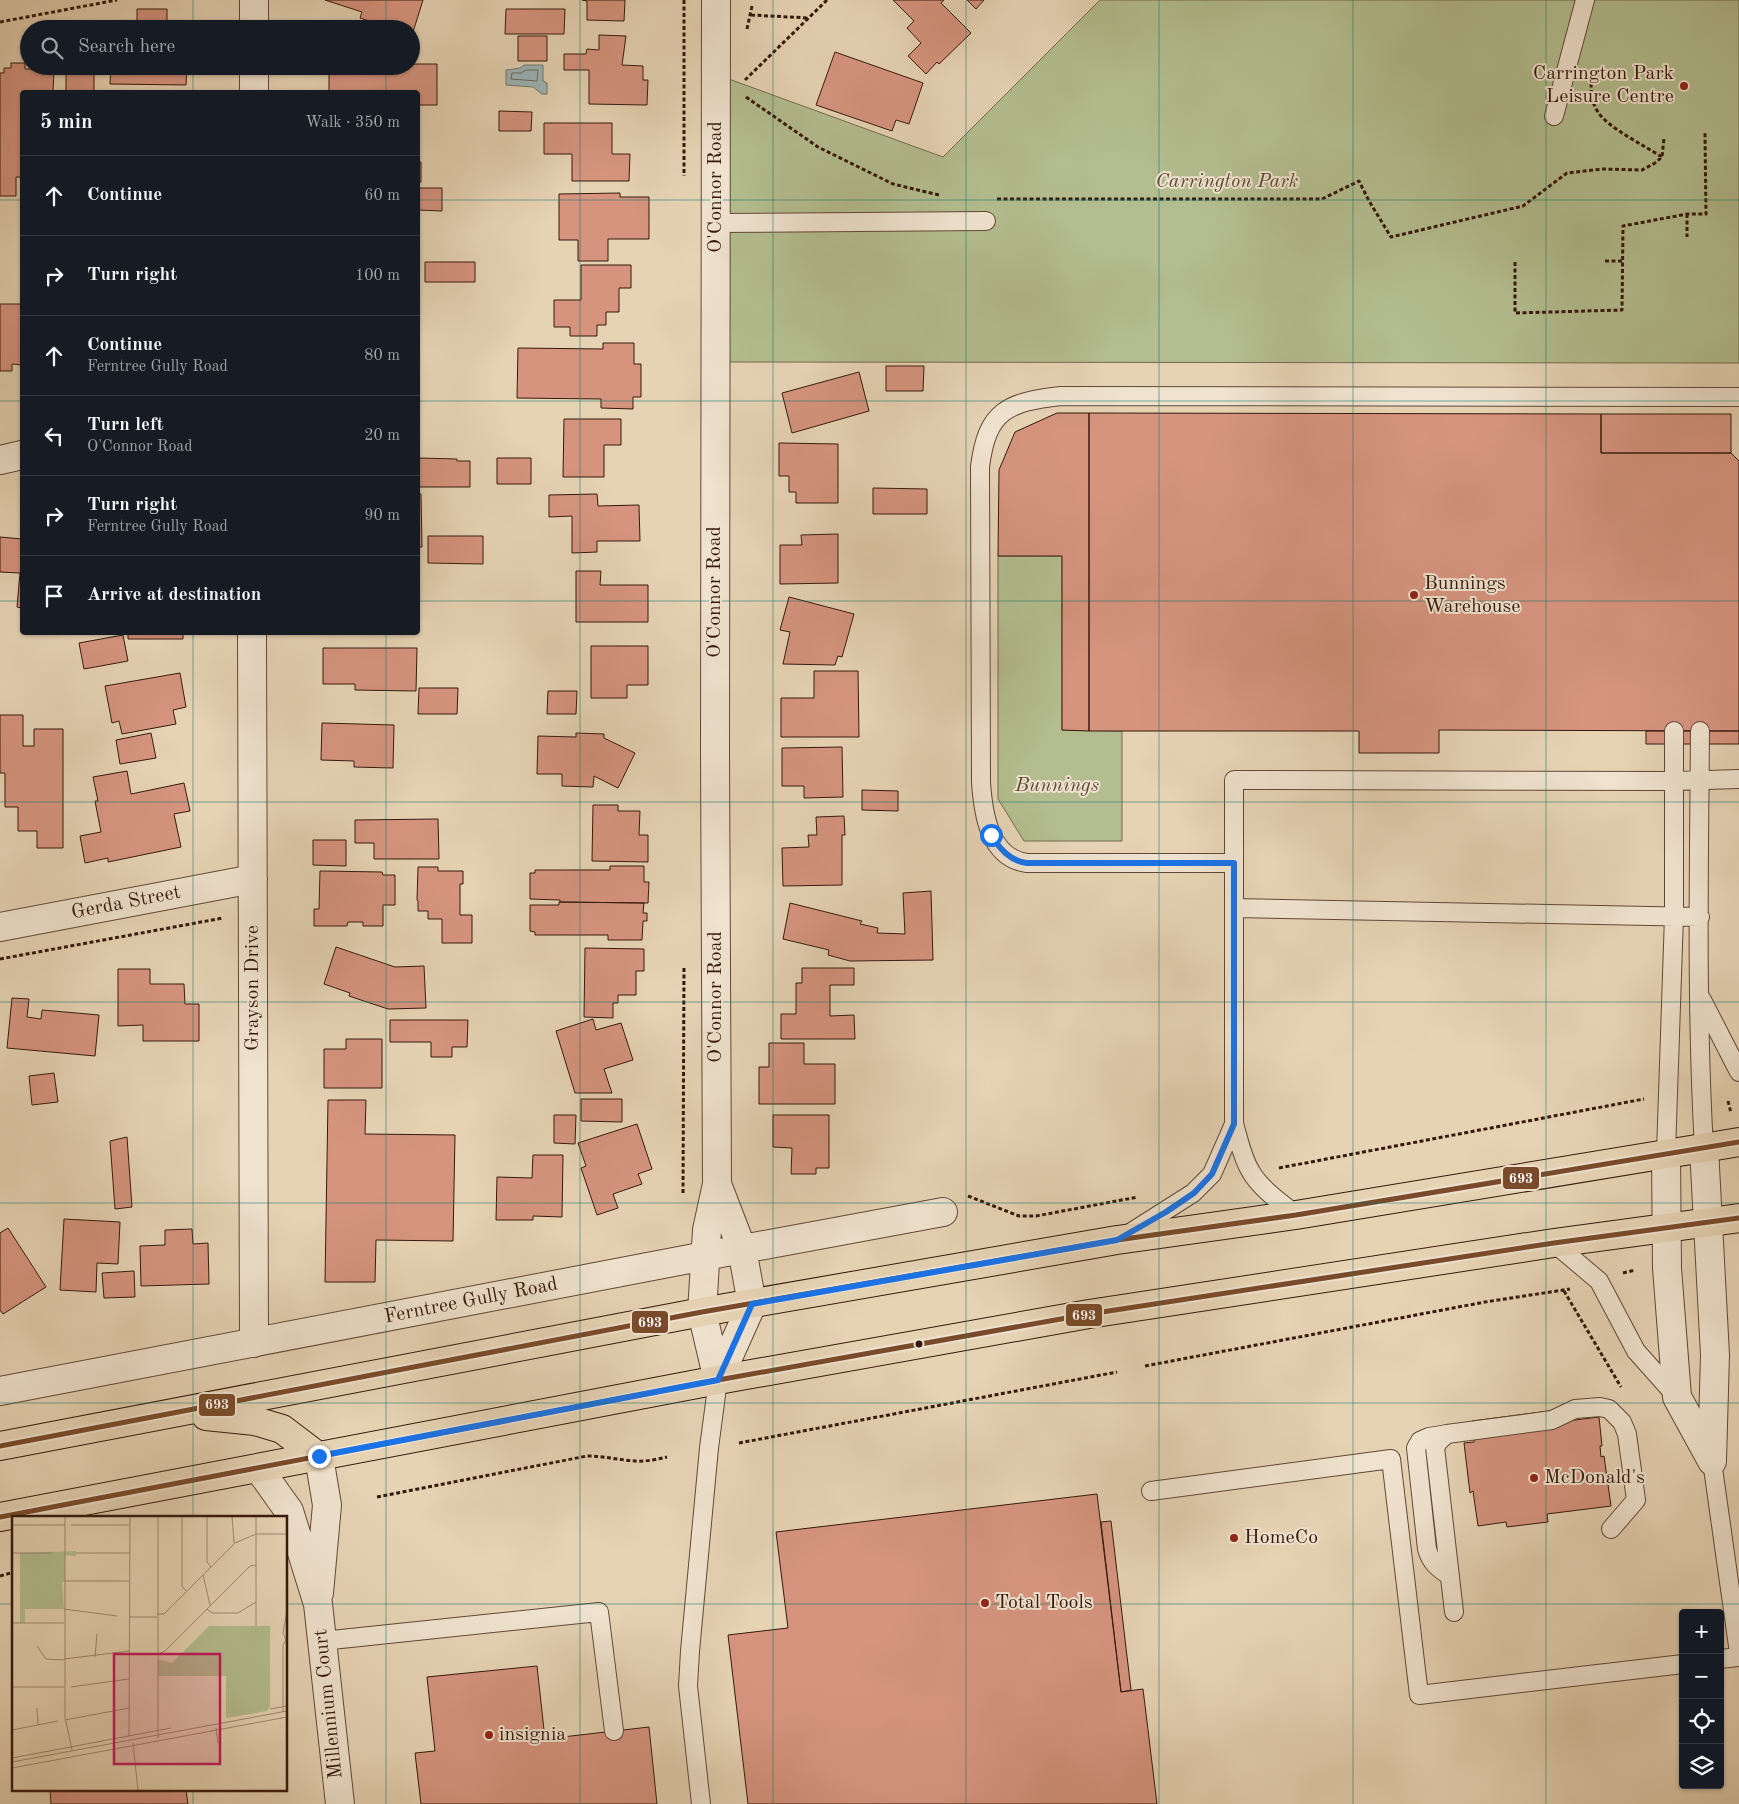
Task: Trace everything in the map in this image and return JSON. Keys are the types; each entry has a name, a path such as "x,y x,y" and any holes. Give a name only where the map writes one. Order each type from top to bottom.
{"main road":[{"path":"0,1446 702,1312 1117,1240 1296,1215 1739,1142"},
{"path":"0,1517 718,1380 1089,1314 1554,1243 1739,1218"},
{"path":"177,1412 255,1421 282,1429 319,1456"}],"street":[{"path":"254,0 254,20"},
{"name":"O'Connor Road","path":"716,0 715,754 717,1184 707,1230 702,1312 718,1380"},
{"path":"254,75 254,90"},
{"path":"0,460 20,455"},
{"name":"Grayson Drive","path":"252,635 254,1344"},
{"name":"Gerda Street","path":"0,927 253,880"},
{"path":"1704,1148 1715,1356 1712,1461"},
{"path":"1666,1153 1667,1268 1677,1398 1712,1461"},
{"name":"O'Connor Road","path":"717,1184 742,1249 752,1304"},
{"name":"Ferntree Gully Road","path":"0,1391 943,1212"},
{"path":"718,1380 752,1304"},
{"name":"Millennium Court","path":"318,1604 327,1505 319,1456"},
{"name":"Millennium Court","path":"259,1469 289,1511 318,1604 340,1804"}],"lane":[{"path":"1554,116 1585,0"},
{"path":"717,223 986,221"},
{"path":"1234,863 1019,862 1011,858 999,847 985,821 981,782 980,466 987,433 992,422 1000,414 1021,403 1061,396 1739,398"},
{"path":"1666,1153 1674,916 1674,731"},
{"path":"1700,731 1700,996 1704,1148"},
{"path":"1296,1215 1262,1186 1250,1171 1234,1124 1234,780 1674,781 1739,779"},
{"path":"1234,908 1700,916"},
{"path":"1700,996 1739,1072"},
{"path":"1117,1240 1166,1212 1194,1193 1212,1174 1234,1124"},
{"path":"1554,1243 1599,1281 1636,1352 1677,1398"},
{"path":"701,1804 688,1686 709,1448 718,1380"},
{"path":"1454,1612 1435,1447 1447,1434 1552,1420 1575,1408 1600,1406 1609,1409 1622,1422 1627,1434 1636,1500 1611,1529"},
{"path":"1151,1491 1391,1459 1419,1695 1679,1664"},
{"path":"1712,1461 1739,1653"},
{"path":"322,1641 598,1612 614,1731"},
{"path":"1724,1659 1739,1657"}],"path":[{"path":"0,22 117,0"},
{"path":"742,82 827,0"},
{"path":"751,15 809,18"},
{"path":"1592,72 1592,100 1598,113 1614,126 1662,157"},
{"path":"743,96 818,147 893,184 941,196"},
{"path":"1515,262 1515,313 1622,310 1623,226 1687,214 1706,214 1705,133"},
{"path":"988,199 1322,199 1359,181 1391,237 1524,206 1567,173 1603,169 1642,170 1662,157 1664,138"},
{"path":"1687,214 1687,237"},
{"path":"1605,261 1623,261"},
{"path":"0,959 224,918"},
{"path":"1726,1095 1731,1113"},
{"path":"1271,1170 1650,1098"},
{"path":"963,1194 1019,1216 1036,1216 1146,1196"},
{"path":"1146,1366 1485,1302 1572,1289"},
{"path":"1564,1291 1624,1391"},
{"path":"738,1442 1116,1372"},
{"path":"377,1497 588,1456 636,1461 667,1456"}],"green space":[{"name":"Carrington Park","path":"1100,0 1739,0 1739,363 716,362 715,74 943,157"},
{"name":"Bunnings","path":"998,556 1062,556 1062,730 1122,731 1122,841 1024,841 998,799"}],"water":[{"path":"524,65 543,65 543,81 547,83 547,94 542,94 533,87 506,85 506,70 520,68"}],"building":[{"path":"325,0 423,0 417,20 366,20 360,18 362,12"},
{"path":"582,0 625,0 624,21 587,20 587,1"},
{"path":"893,0 944,0 941,3 971,33 926,74 908,56 921,43 907,28 914,21"},
{"path":"967,0 984,0 976,9"},
{"path":"137,9 167,9 167,20 137,20"},
{"path":"506,9 565,9 564,34 505,34"},
{"path":"599,35 626,36 622,65 643,66 643,80 648,80 647,105 589,104 589,70 564,70 564,54 586,54 587,49 599,50"},
{"path":"518,36 547,36 547,61 518,61"},
{"path":"835,52 923,83 909,124 896,120 892,131 816,105"},
{"path":"11,63 20,63 20,75 54,75 53,90 20,90 20,177 16,177 16,196 0,196 0,73 4,73 4,68 11,68"},
{"path":"420,64 437,64 437,105 420,105 420,90 329,90 329,75 420,75"},
{"path":"66,75 94,75 94,90 66,90"},
{"path":"110,75 187,75 186,85 110,84"},
{"path":"499,111 532,112 531,131 499,131"},
{"path":"544,123 612,123 612,154 630,154 629,181 572,181 572,154 544,154"},
{"path":"420,162 421,162 420,182"},
{"path":"420,188 442,188 442,211 420,210"},
{"path":"620,193 620,197 649,197 649,239 608,239 608,261 578,261 578,240 559,240 559,194"},
{"path":"425,262 475,262 475,282 425,282"},
{"path":"581,265 631,265 631,288 619,288 619,312 606,312 606,325 597,325 597,336 570,336 570,327 554,327 554,300 581,300"},
{"path":"0,304 20,304 20,365 12,364 12,371 0,371"},
{"path":"603,343 634,343 634,364 641,364 641,397 633,397 633,409 601,408 601,399 517,398 518,348 603,349"},
{"path":"886,366 924,366 923,391 886,391"},
{"path":"859,372 869,411 792,433 782,393"},
{"path":"1057,413 1089,413 1089,731 1062,730 1062,556 998,556 999,470 1015,432"},
{"name":"Bunnings Warehouse","path":"1089,413 1601,414 1601,453 1731,453 1739,461 1739,731 1439,730 1439,753 1359,753 1359,731 1089,731"},
{"path":"1601,414 1731,414 1731,453 1601,453"},
{"path":"564,419 621,419 621,445 604,445 604,477 563,477"},
{"path":"779,443 838,444 838,503 796,503 796,492 789,492 789,476 779,476"},
{"path":"420,458 470,461 470,487 420,487"},
{"path":"497,458 531,458 531,484 497,484"},
{"path":"873,488 927,489 927,514 873,514"},
{"path":"420,494 421,494 422,547 420,547"},
{"path":"597,494 598,506 639,505 640,541 597,541 597,552 572,553 572,516 549,517 549,495"},
{"path":"838,534 838,583 780,584 780,545 802,545 801,535"},
{"path":"428,536 483,536 483,564 428,563"},
{"path":"0,537 20,539 20,573 0,572"},
{"path":"576,571 601,571 600,585 648,585 648,622 576,622"},
{"path":"20,573 20,608 17,607"},
{"path":"789,597 854,614 842,657 838,656 835,665 783,664 790,632 780,630"},
{"path":"123,635 128,661 84,669 79,643"},
{"path":"128,635 183,635 183,639 128,639"},
{"path":"591,646 648,646 648,685 627,685 627,698 591,698"},
{"path":"323,648 417,648 416,691 355,690 355,684 323,684"},
{"path":"814,671 858,671 859,737 781,737 781,698 814,698"},
{"path":"180,673 186,707 173,710 176,724 122,734 119,721 112,723 105,686"},
{"path":"419,688 458,688 457,714 418,714"},
{"path":"548,691 577,691 576,714 547,714"},
{"path":"0,715 23,715 23,746 34,746 34,729 63,729 63,848 37,848 37,831 18,831 18,807 5,807 5,773 0,773"},
{"path":"322,723 394,725 393,768 354,767 354,761 321,760"},
{"path":"1646,731 1739,731 1739,744 1646,744"},
{"path":"151,733 156,758 120,764 116,740"},
{"path":"576,733 604,734 604,738 635,753 618,788 594,776 593,787 562,786 562,774 537,774 538,736 576,737"},
{"path":"842,747 843,797 804,798 804,786 782,786 782,748"},
{"path":"127,771 131,794 184,783 190,811 174,814 181,847 108,862 108,858 85,863 80,836 101,832 93,777"},
{"path":"862,790 898,791 898,811 862,810"},
{"path":"593,805 618,805 618,811 640,811 639,835 648,835 648,862 592,861"},
{"path":"844,816 845,835 842,835 842,885 783,886 782,848 809,847 808,835 817,835 816,817"},
{"path":"438,819 439,859 374,859 374,843 355,843 355,820"},
{"path":"313,840 346,840 346,866 313,865"},
{"path":"610,866 644,866 644,882 649,882 648,903 560,902 560,900 530,899 530,873 535,873 535,870 610,870"},
{"path":"418,867 438,867 438,871 463,871 463,884 460,884 460,915 472,915 472,943 442,943 442,919 428,919 428,911 418,911"},
{"path":"320,871 382,872 383,875 395,875 395,905 383,905 383,926 363,926 363,922 348,922 347,926 314,926 314,909 319,909"},
{"path":"931,891 933,960 850,961 828,955 829,950 783,939 790,903 862,921 860,924 878,928 877,933 905,934 903,893"},
{"path":"559,902 644,903 643,913 647,913 647,921 643,921 642,940 608,940 608,935 535,935 535,932 530,931 530,905 559,905"},
{"path":"336,947 395,967 424,966 426,1008 388,1009 349,996 350,993 324,984"},
{"path":"585,948 644,949 644,971 636,971 636,995 618,995 618,1003 613,1003 613,1018 584,1017"},
{"path":"802,968 854,968 854,985 830,985 830,1016 854,1015 855,1039 781,1039 781,1014 796,1014 796,983 802,983"},
{"path":"118,969 150,969 150,984 184,984 185,1004 199,1004 199,1041 143,1041 143,1025 118,1026"},
{"path":"12,998 29,999 27,1017 41,1019 42,1010 99,1015 95,1056 7,1048"},
{"path":"593,1019 596,1030 621,1023 633,1060 604,1069 612,1093 575,1093 556,1031"},
{"path":"390,1020 468,1020 467,1047 452,1047 452,1057 431,1057 431,1042 390,1042"},
{"path":"346,1039 382,1039 382,1088 324,1088 324,1049 346,1049"},
{"path":"769,1043 804,1043 804,1064 835,1064 835,1104 759,1104 759,1067 769,1067"},
{"path":"54,1073 58,1102 32,1105 29,1076"},
{"path":"581,1099 622,1099 622,1122 581,1121"},
{"path":"328,1100 366,1100 365,1134 455,1135 453,1241 376,1240 375,1282 325,1282"},
{"path":"554,1115 576,1115 575,1144 554,1143"},
{"path":"773,1115 829,1115 829,1168 816,1168 816,1174 791,1174 792,1148 773,1147"},
{"path":"637,1124 652,1169 638,1174 642,1184 613,1194 618,1208 597,1215 581,1168 586,1166 578,1143"},
{"path":"127,1137 132,1207 115,1209 110,1141"},
{"path":"533,1155 563,1155 562,1217 533,1216 533,1220 496,1220 497,1177 532,1178"},
{"path":"64,1219 120,1222 118,1264 97,1263 96,1292 60,1290"},
{"path":"8,1228 46,1287 3,1314 0,1310 0,1233"},
{"path":"192,1229 193,1244 208,1243 209,1284 141,1286 140,1246 165,1245 165,1230"},
{"path":"134,1271 135,1297 104,1298 102,1273"},
{"path":"1549,1411 1551,1423 1599,1417 1602,1446 1600,1446 1601,1457 1604,1456 1611,1506 1547,1514 1548,1522 1507,1527 1506,1522 1478,1526 1473,1491 1470,1493 1464,1443 1474,1442 1472,1421"},
{"path":"1097,1494 1121,1692 1143,1689 1157,1804 748,1804 728,1635 788,1628 776,1532"},
{"path":"1111,1521 1131,1690 1121,1692 1101,1522"},
{"name":"insignia","path":"537,1666 545,1739 649,1727 657,1804 421,1804 415,1753 435,1751 427,1677"},
{"path":"50,1792 186,1792 188,1804 51,1804"}],"transit line":[{"name":"693","path":"0,1446 702,1312 1117,1240 1296,1215 1739,1142"},
{"name":"693","path":"0,1517 718,1380 1089,1314 1554,1243 1739,1218"}],"place":[{"name":"Carrington Park Leisure Centre","path":"1684,86"},
{"name":"Bunnings Warehouse","path":"1414,595"},
{"name":"McDonald's","path":"1534,1478"},
{"name":"HomeCo","path":"1234,1538"},
{"name":"Total Tools","path":"985,1603"},
{"name":"insignia","path":"489,1735"}],"route":[{"path":"319,1456 718,1380 752,1304 1117,1240 1166,1212 1194,1193 1212,1174 1234,1124 1234,863 1027,863 1011,858 999,847 991,835"}]}
